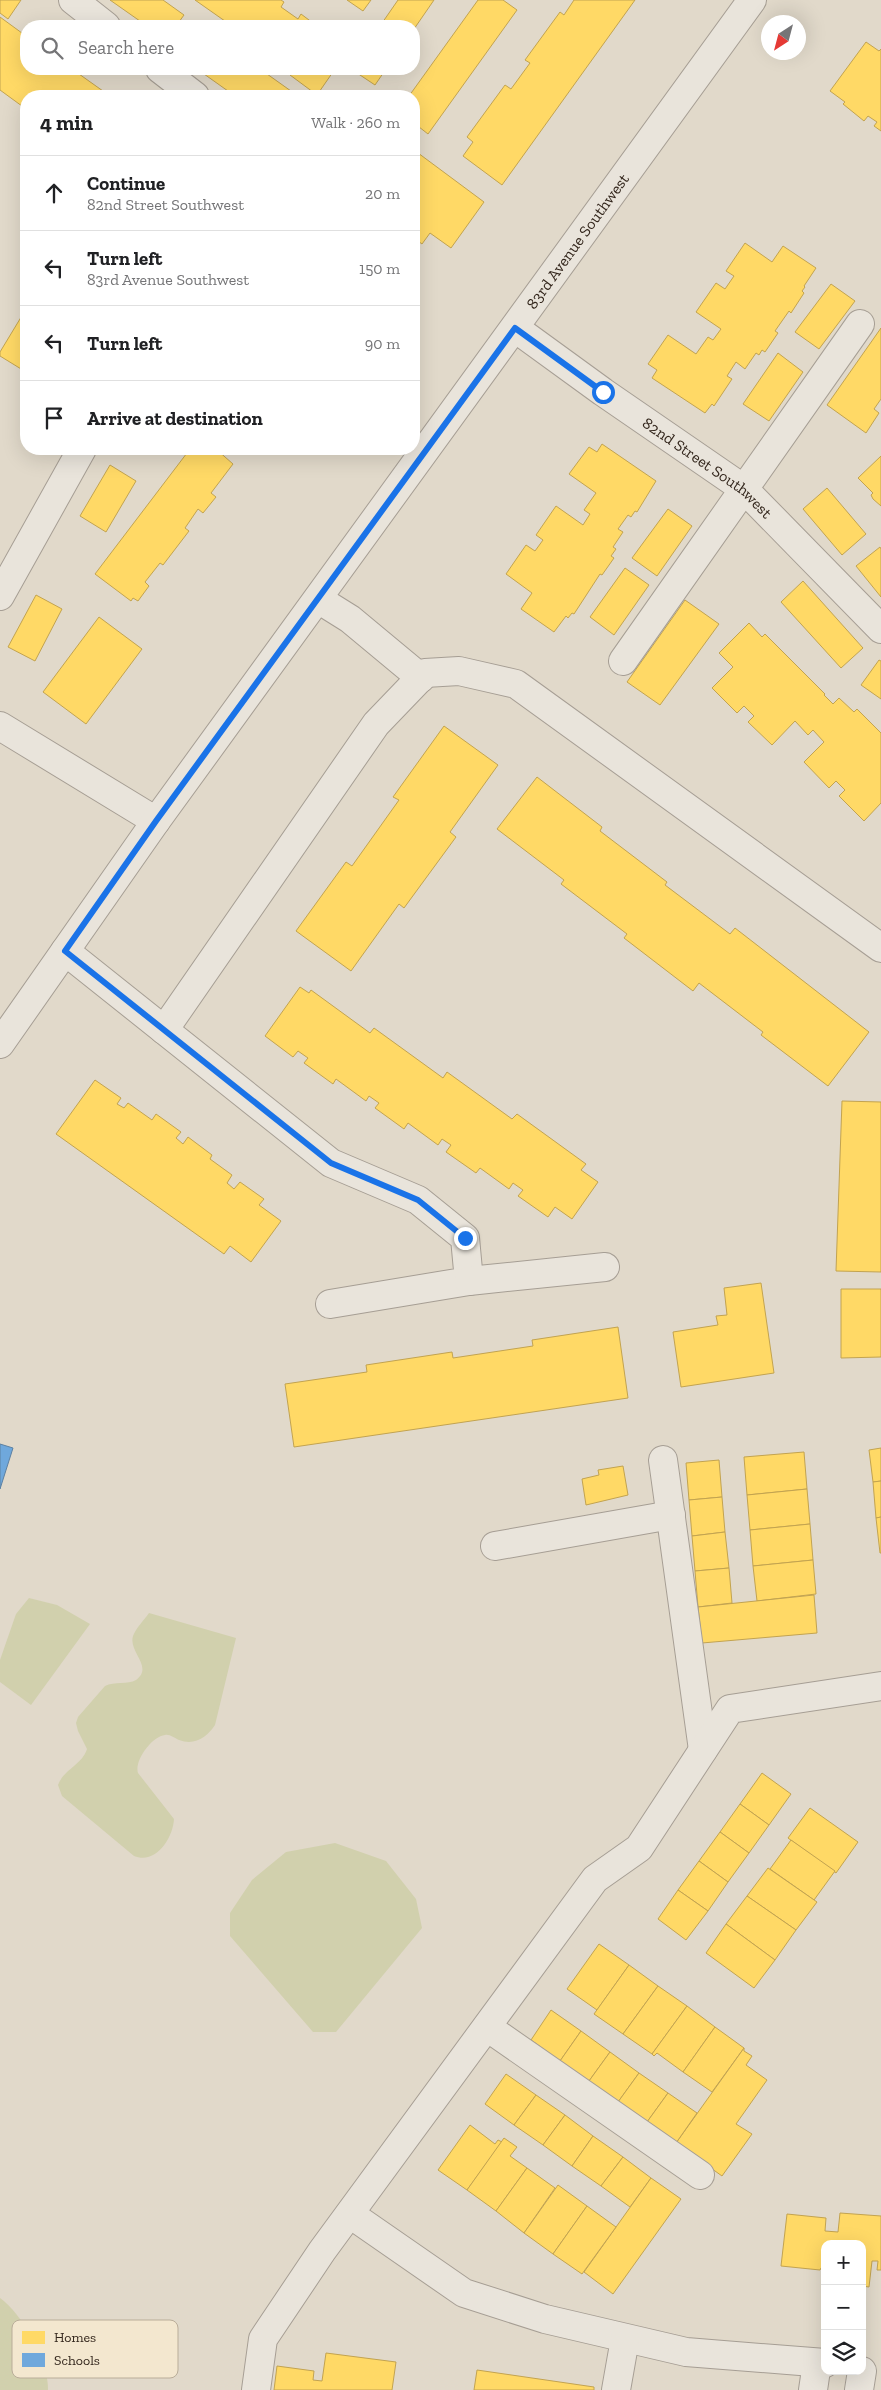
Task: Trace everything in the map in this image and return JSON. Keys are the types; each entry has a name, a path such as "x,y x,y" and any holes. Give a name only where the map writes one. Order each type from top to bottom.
{"street":[{"path":"73,0 98,20"},
{"name":"83rd Avenue Southwest","path":"0,1044 156,821 515,328 744,3"},
{"path":"168,75 187,90"},
{"path":"623,661 860,324"},
{"name":"82nd Street Southwest","path":"515,328 603,392 744,488 881,629"},
{"path":"0,596 79,455"},
{"path":"318,599 350,619 421,678"},
{"path":"164,1030 376,724 425,673 459,671 516,684 881,948"},
{"path":"0,726 156,821"},
{"path":"65,951 331,1163 418,1200 465,1238 469,1281"},
{"path":"330,1304 469,1281 605,1267"},
{"path":"663,1460 703,1750"},
{"path":"495,1546 671,1515"},
{"path":"256,2390 263,2339 350,2214 595,1879 639,1848 730,1709 881,1686"},
{"path":"487,2027 700,2174"},
{"path":"350,2214 464,2293 545,2319 686,2352 821,2363 813,2390"},
{"path":"616,2390 625,2339"},
{"path":"860,2390 864,2375"}],"green space":[{"path":"29,1598 57,1605 90,1624 31,1705 0,1682 0,1660 16,1614"},
{"path":"149,1613 236,1638 215,1725 212,1729 204,1737 190,1742 179,1740 169,1735 160,1736 150,1744 141,1756 137,1768 138,1773 174,1819 170,1834 162,1848 149,1857 142,1858 134,1856 62,1796 58,1785 64,1775 81,1759 87,1749 78,1731 76,1723 78,1717 105,1686 133,1681 141,1675 142,1665 132,1642 138,1627"},
{"path":"335,1843 386,1861 416,1899 422,1928 336,2032 313,2032 230,1936 230,1913 252,1880 286,1852"},
{"path":"0,2298 20,2320 12,2320 12,2378 47,2378 48,2390 0,2390"}],"building: Homes":[{"path":"0,0 21,0 8,19 0,13"},
{"path":"110,0 163,0 184,15 180,20 138,20"},
{"path":"195,0 281,0 284,2 281,7 298,19 301,14 309,20 223,20"},
{"path":"347,0 371,0 363,11"},
{"path":"398,0 434,0 420,20 384,20"},
{"path":"478,0 503,0 517,10 428,134 420,128 420,90 413,90"},
{"path":"574,0 635,0 502,185 463,156 473,142 467,137 505,85 511,89 530,63 525,60 560,12 564,15"},
{"path":"0,17 20,32 20,75 80,75 102,90 20,90 20,105 0,90"},
{"path":"866,42 879,51 881,49 881,131 874,126 877,122 868,116 864,121 843,104 845,102 830,91"},
{"path":"205,75 268,75 290,90 227,90"},
{"path":"290,75 331,75 320,90 310,90"},
{"path":"360,75 382,75 375,85"},
{"path":"420,154 484,202 451,248 430,233 422,244 420,242"},
{"path":"745,243 772,262 783,246 816,268 804,286 802,291 804,293 791,313 789,311 775,331 778,333 765,352 762,350 759,355 756,353 745,369 736,362 727,376 732,379 714,406 712,404 705,413 652,378 657,370 648,364 668,335 696,354 708,337 713,340 721,329 696,312 716,283 725,289 734,276 726,271"},
{"path":"831,284 855,301 819,349 795,332"},
{"path":"20,319 20,368 0,356 0,352"},
{"path":"881,328 881,399 874,409 879,413 866,433 827,405"},
{"path":"778,353 803,372 769,421 743,404"},
{"path":"602,444 656,481 637,512 635,511 631,517 628,515 618,529 623,532 613,547 616,549 611,556 614,558 602,575 600,574 574,614 572,613 568,618 566,616 554,632 521,609 532,593 506,574 526,545 535,551 543,540 536,535 556,506 583,525 590,514 584,510 596,493 569,474 589,447 597,452"},
{"path":"185,455 223,455 233,464 211,493 216,497 203,513 198,509 185,528 189,531 163,565 160,563 145,582 149,586 138,601 133,598 131,601 95,574"},
{"path":"881,456 881,506 873,499 871,495 873,493 858,478"},
{"path":"110,465 136,481 106,532 80,516"},
{"path":"827,488 866,534 842,555 803,509"},
{"path":"668,509 692,526 657,576 632,558"},
{"path":"880,547 881,549 881,597 856,566"},
{"path":"625,568 649,585 614,635 590,617"},
{"path":"803,581 863,648 841,668 781,602"},
{"path":"36,595 62,609 35,661 8,647"},
{"path":"685,600 719,624 660,705 627,682"},
{"path":"99,617 142,649 86,724 43,692"},
{"path":"749,623 762,637 765,634 833,704 839,698 854,712 857,709 881,733 881,803 864,821 839,796 845,790 836,781 829,788 804,762 824,742 813,730 808,735 795,721 772,745 748,722 754,716 744,706 737,713 712,688 733,667 719,653"},
{"path":"879,660 881,661 881,699 861,685"},
{"path":"444,726 498,765 450,832 456,837 404,908 399,904 351,971 296,931 346,862 352,866 399,800 393,797"},
{"path":"537,777 602,827 600,831 667,882 665,885 730,934 735,928 869,1032 828,1086 761,1035 763,1032 699,983 693,991 624,938 627,934 561,884 564,880 497,829"},
{"path":"300,987 309,993 311,990 370,1033 374,1028 443,1078 447,1072 512,1119 517,1114 586,1164 581,1170 598,1182 572,1219 555,1207 548,1217 518,1196 523,1190 513,1183 509,1189 480,1168 476,1173 446,1152 451,1145 442,1139 438,1145 408,1123 404,1129 375,1108 379,1103 369,1096 366,1101 336,1079 333,1084 304,1063 308,1058 298,1051 293,1057 265,1036"},
{"path":"95,1080 121,1098 117,1104 124,1108 128,1103 152,1120 156,1114 181,1132 176,1138 183,1144 188,1137 212,1155 210,1159 232,1175 227,1183 234,1189 240,1182 264,1199 259,1205 281,1221 251,1262 230,1246 224,1254 56,1134"},
{"path":"842,1101 881,1102 881,1272 836,1271"},
{"path":"761,1283 774,1373 681,1387 673,1332 718,1325 716,1316 727,1315 724,1288"},
{"path":"841,1289 881,1289 881,1357 841,1358"},
{"path":"618,1327 628,1398 294,1447 285,1384 367,1372 366,1365 452,1352 453,1358 533,1346 532,1340"},
{"path":"881,1448 881,1481 873,1482 869,1450"},
{"path":"804,1452 807,1489 747,1495 744,1457"},
{"path":"719,1460 722,1497 689,1500 686,1463"},
{"path":"623,1466 628,1495 586,1505 582,1479 599,1475 598,1470"},
{"path":"881,1481 881,1517 876,1518 873,1482"},
{"path":"807,1489 810,1524 750,1530 747,1495"},
{"path":"722,1497 725,1532 692,1536 689,1500"},
{"path":"881,1517 881,1553 880,1553 876,1518"},
{"path":"810,1524 813,1560 753,1566 750,1530"},
{"path":"725,1532 729,1568 695,1571 692,1536"},
{"path":"813,1560 816,1594 757,1601 753,1566"},
{"path":"729,1568 732,1603 698,1607 695,1571"},
{"path":"814,1595 817,1633 702,1643 698,1607"},
{"path":"762,1773 791,1794 769,1825 740,1804"},
{"path":"740,1804 769,1825 749,1853 720,1832"},
{"path":"810,1808 858,1842 836,1873 788,1838"},
{"path":"720,1832 749,1853 728,1882 699,1861"},
{"path":"791,1840 835,1871 814,1900 770,1869"},
{"path":"699,1861 728,1882 708,1911 678,1890"},
{"path":"768,1868 817,1902 796,1930 747,1896"},
{"path":"678,1890 708,1911 686,1940 658,1919"},
{"path":"747,1896 796,1930 775,1960 726,1924"},
{"path":"726,1924 775,1960 754,1988 706,1953"},
{"path":"599,1944 629,1965 597,2010 567,1989"},
{"path":"629,1965 658,1986 623,2034 594,2014"},
{"path":"658,1986 687,2006 652,2054 623,2034"},
{"path":"687,2006 715,2027 683,2072 657,2053 654,2056 652,2054"},
{"path":"551,2010 581,2031 560,2061 531,2040"},
{"path":"715,2027 744,2048 712,2092 683,2072"},
{"path":"581,2031 610,2052 589,2081 560,2061"},
{"path":"744,2048 744,2051 752,2056 746,2065 767,2080 736,2124 752,2134 722,2176 676,2143"},
{"path":"610,2052 639,2073 618,2102 589,2081"},
{"path":"639,2073 668,2093 647,2122 618,2102"},
{"path":"506,2074 536,2095 514,2125 485,2104"},
{"path":"668,2093 697,2113 676,2143 647,2122"},
{"path":"536,2095 565,2115 543,2145 514,2125"},
{"path":"565,2115 593,2136 572,2166 543,2145"},
{"path":"470,2125 495,2144 498,2140 502,2142 467,2190 438,2170"},
{"path":"593,2136 623,2157 601,2186 572,2166"},
{"path":"504,2138 517,2147 510,2156 527,2168 496,2211 467,2190"},
{"path":"623,2157 651,2178 630,2207 601,2186"},
{"path":"527,2168 555,2188 524,2233 496,2211"},
{"path":"651,2178 681,2199 613,2294 584,2272"},
{"path":"558,2185 587,2206 553,2254 524,2233"},
{"path":"587,2206 616,2227 582,2274 553,2254"},
{"path":"840,2213 881,2216 881,2270 877,2270 878,2261 872,2261 869,2287 866,2287 866,2240 821,2240 820,2270 781,2266 787,2214 826,2218 825,2231 838,2232"},
{"path":"326,2353 396,2362 392,2390 274,2390 277,2366 314,2371 313,2380 322,2381"},
{"path":"477,2370 594,2387 594,2390 474,2390"}],"building: Schools":[{"path":"0,1444 13,1448 0,1489"}],"route":[{"path":"465,1238 418,1200 331,1163 65,951 156,821 515,328 603,392"}]}
